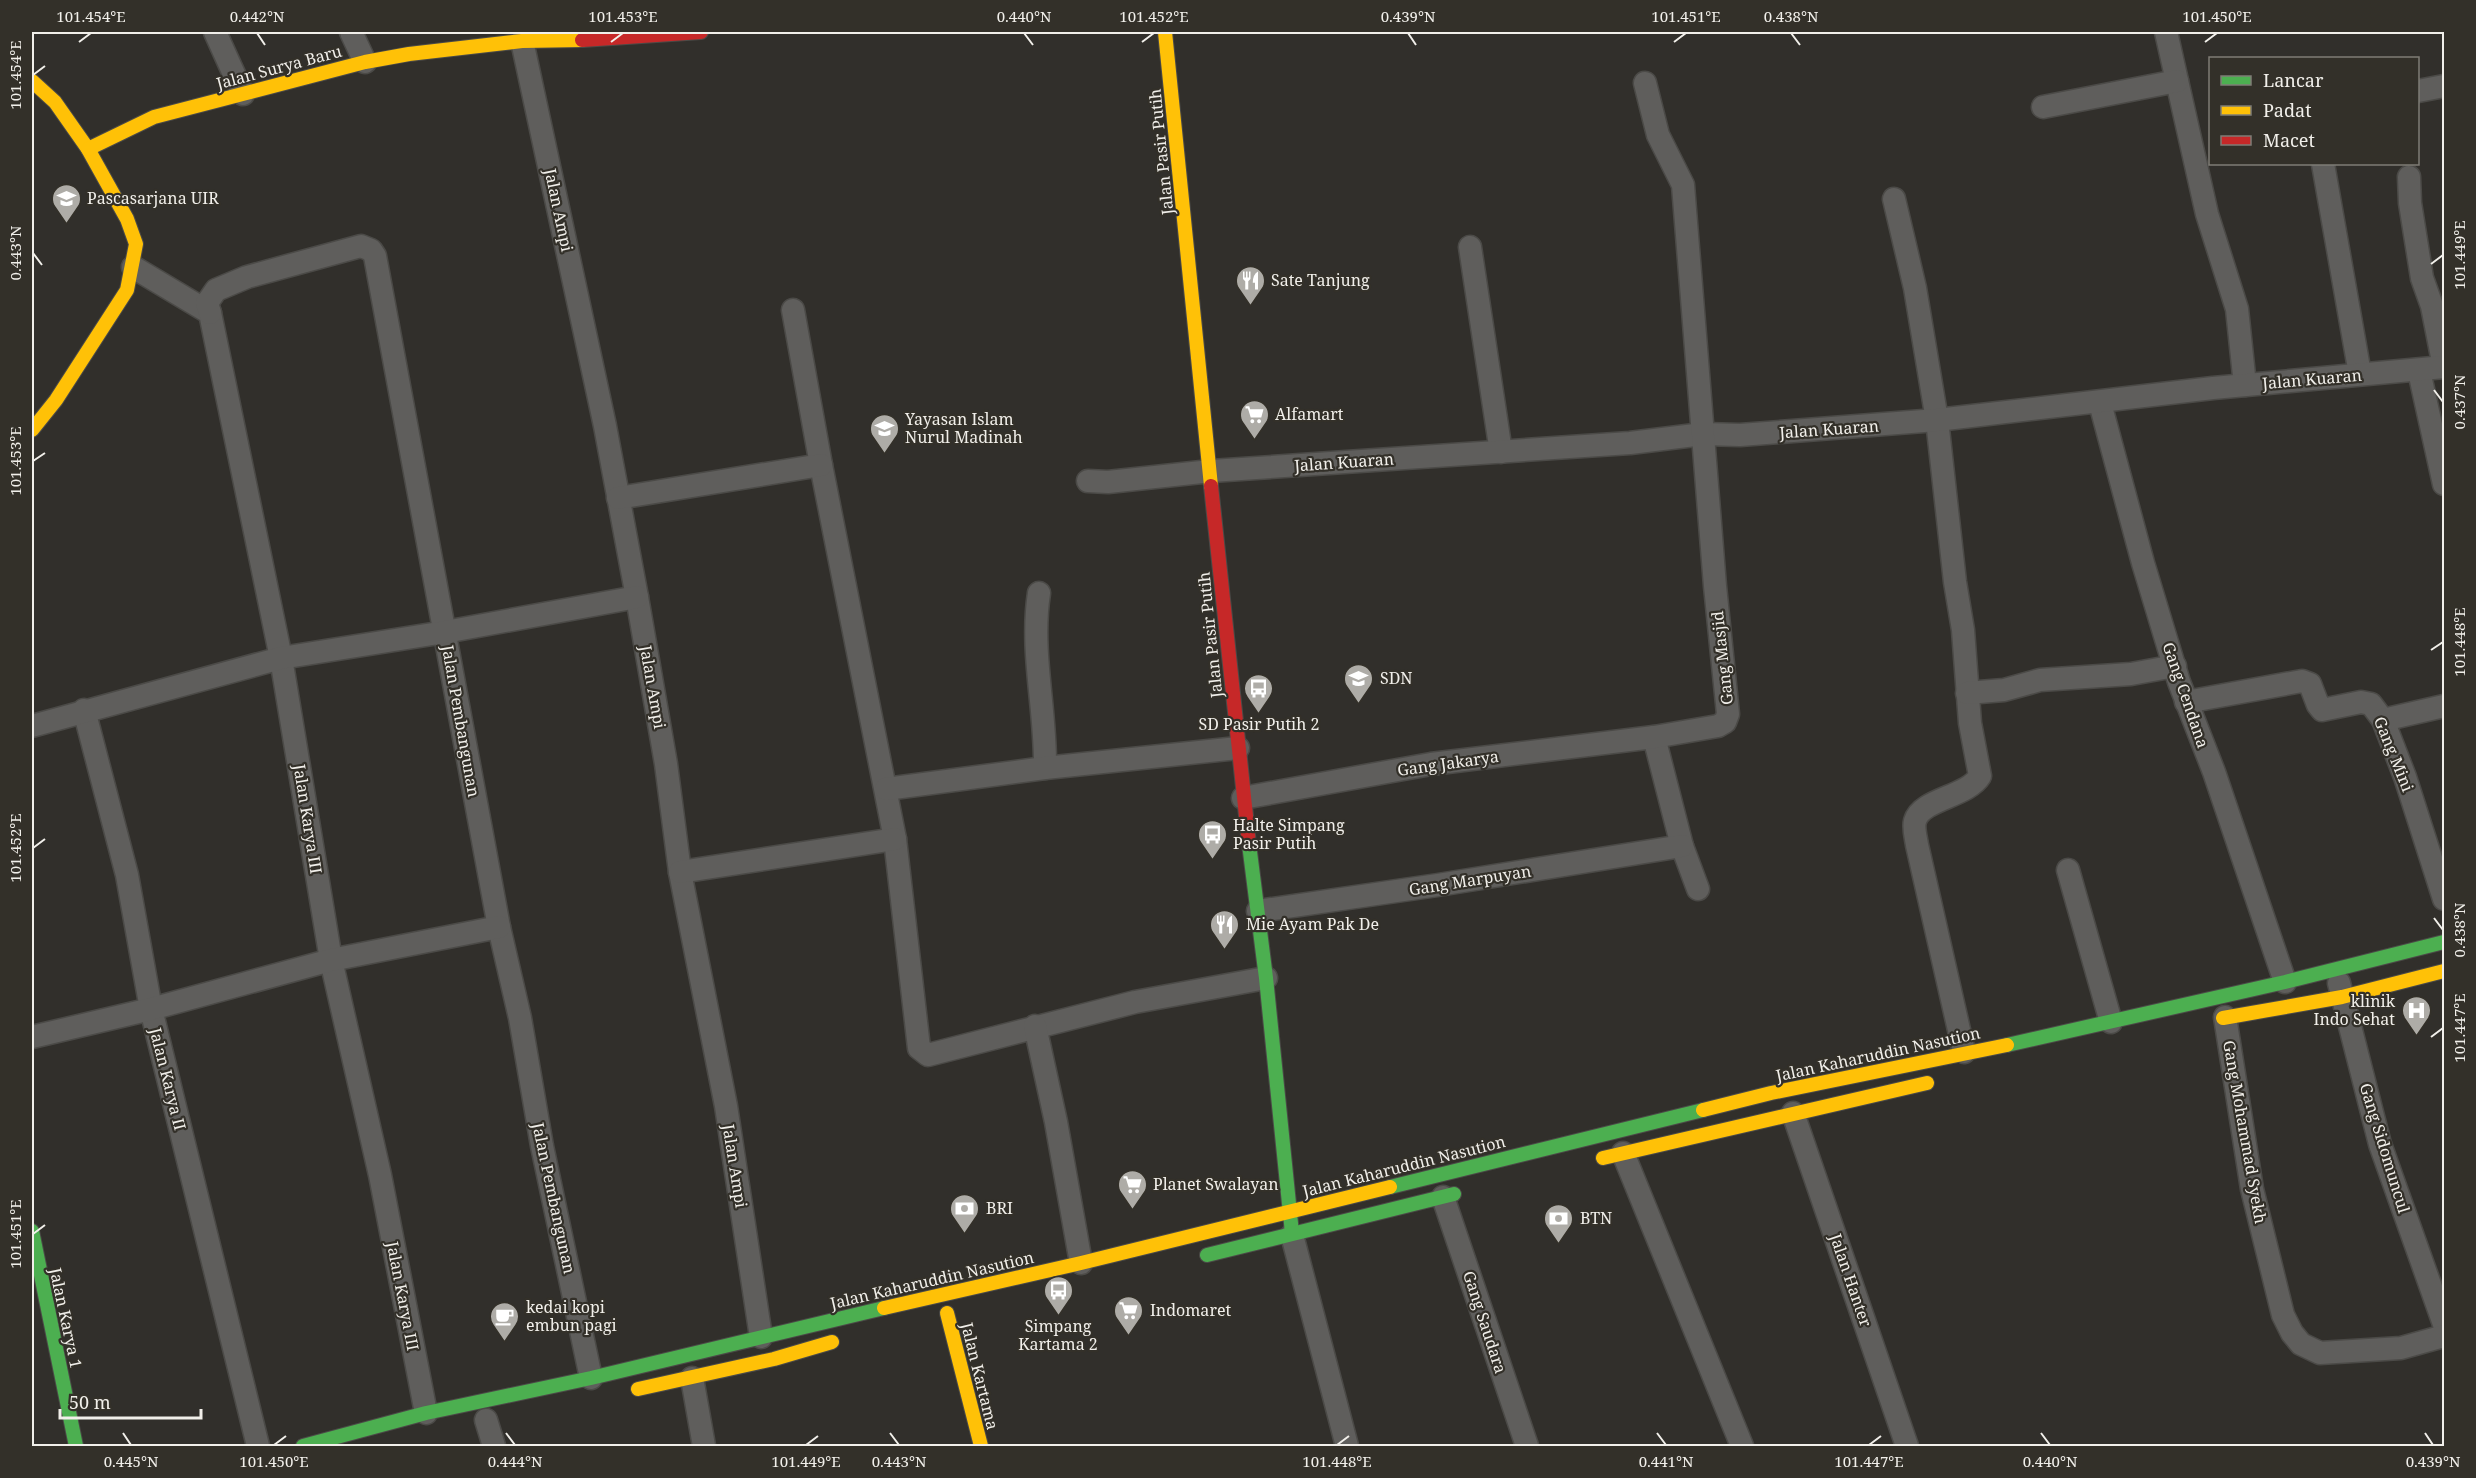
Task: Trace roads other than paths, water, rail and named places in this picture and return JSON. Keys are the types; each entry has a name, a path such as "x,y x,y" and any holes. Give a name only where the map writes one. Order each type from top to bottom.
{"main road":[{"name":"Jalan Surya Baru","path":"88,149 154,117 364,62 409,54 522,41 567,41 687,32"},
{"name":"Jalan Pasir Putih","path":"1165,32 1243,798 1266,978 1292,1235"},
{"path":"32,81 55,102 88,149 133,230 136,244 127,290 56,400 32,430"},
{"name":"Jalan Kaharuddin Nasution","path":"311,1446 426,1413 591,1378 928,1297 1081,1263 1761,1095 1964,1052 2024,1042 2445,942"},
{"path":"2219,1019 2342,997 2445,971"},
{"path":"1589,1161 1937,1081"},
{"path":"1188,1259 1466,1191"},
{"name":"Jalan Karya 1","path":"32,1231 76,1446"},
{"name":"Jalan Kartama","path":"948,1313 981,1446"},
{"path":"623,1392 774,1359 841,1340"}],"street":[{"path":"215,32 243,94"},
{"path":"351,32 364,62"},
{"path":"2166,32 2207,214 2237,309 2245,385"},
{"name":"Jalan Ampi","path":"522,41 637,597 666,764 680,872 726,1106 761,1337"},
{"path":"2043,106 2177,81"},
{"name":"Gang Masjid","path":"1645,82 1658,135 1683,185 1702,434 1728,714 1725,722 1718,726 1654,737"},
{"path":"2419,91 2445,86"},
{"path":"2323,165 2360,374"},
{"path":"2409,177 2410,203 2422,278 2432,306 2444,367"},
{"path":"1894,199 1915,288 1937,420 1955,582 1963,630 1970,723 1980,776 1973,784 1956,795 1921,812 1915,821 1915,830 1964,1052"},
{"name":"Jalan Pembangunan","path":"210,313 207,303 216,290 247,277 361,246 371,250 375,256 499,927 520,1018 542,1146 591,1378"},
{"path":"1470,247 1502,452"},
{"path":"133,267 210,313"},
{"path":"793,309 821,465 895,839 919,1048 928,1055 1135,1002 1266,978"},
{"name":"Jalan Karya III","path":"210,313 281,658 331,960 380,1175 426,1413"},
{"name":"Jalan Kuaran","path":"1088,482 1108,483 1211,471 1630,443 1702,434 1740,435 1937,420 2245,385 2444,367"},
{"path":"2419,371 2445,484"},
{"name":"Gang Cendana","path":"2100,403 2143,563 2186,702 2214,772 2284,982"},
{"path":"618,498 821,465"},
{"path":"1039,593 1035,634 1045,737 1045,768"},
{"path":"32,726 281,658 445,633 637,597"},
{"path":"1967,693 2004,690 2040,680 2131,674 2175,666"},
{"name":"Gang Mini","path":"2186,702 2302,681 2310,684 2322,710 2365,702 2371,704 2384,720 2445,898"},
{"path":"2384,720 2445,706"},
{"name":"Jalan Karya II","path":"84,710 127,875 151,1009 258,1446"},
{"path":"1654,737 1682,846 1698,889"},
{"name":"Gang Jakarya","path":"1243,798 1431,764 1654,737"},
{"path":"886,789 1045,768 1238,748"},
{"path":"680,872 895,839"},
{"name":"Gang Marpuyan","path":"1258,911 1682,846"},
{"path":"2068,870 2111,1022"},
{"path":"32,1037 151,1009 331,960 499,927"},
{"name":"Gang Sidomuncul","path":"2337,969 2342,997 2380,1144 2445,1324"},
{"name":"Gang Mohammad Syekh","path":"2219,1019 2252,1189 2283,1315 2292,1333 2301,1344 2320,1353 2401,1348 2445,1336"},
{"path":"1035,1026 1056,1122 1081,1263"},
{"name":"Jalan Hanter","path":"1793,1113 1901,1445"},
{"path":"1623,1153 1742,1446"},
{"name":"Gang Saudara","path":"1443,1197 1527,1446"},
{"path":"1292,1235 1347,1446"},
{"path":"692,1378 704,1446"},
{"path":"486,1420 494,1446"}],"place":[{"name":"Pascasarjana UIR","path":"66,224"},
{"name":"Sate Tanjung","path":"1250,306"},
{"name":"Alfamart","path":"1254,440"},
{"name":"Yayasan Islam Nurul Madinah","path":"884,454"},
{"name":"SDN","path":"1359,704"},
{"name":"SD Pasir Putih 2","path":"1259,714"},
{"name":"Halte Simpang Pasir Putih","path":"1212,860"},
{"name":"Mie Ayam Pak De","path":"1225,950"},
{"name":"klinik Indo Sehat","path":"2416,1036"},
{"name":"Planet Swalayan","path":"1132,1210"},
{"name":"BRI","path":"965,1234"},
{"name":"BTN","path":"1559,1244"},
{"name":"Simpang Kartama 2","path":"1058,1316"},
{"name":"Indomaret","path":"1129,1336"},
{"name":"kedai kopi embun pagi","path":"505,1342"}]}
